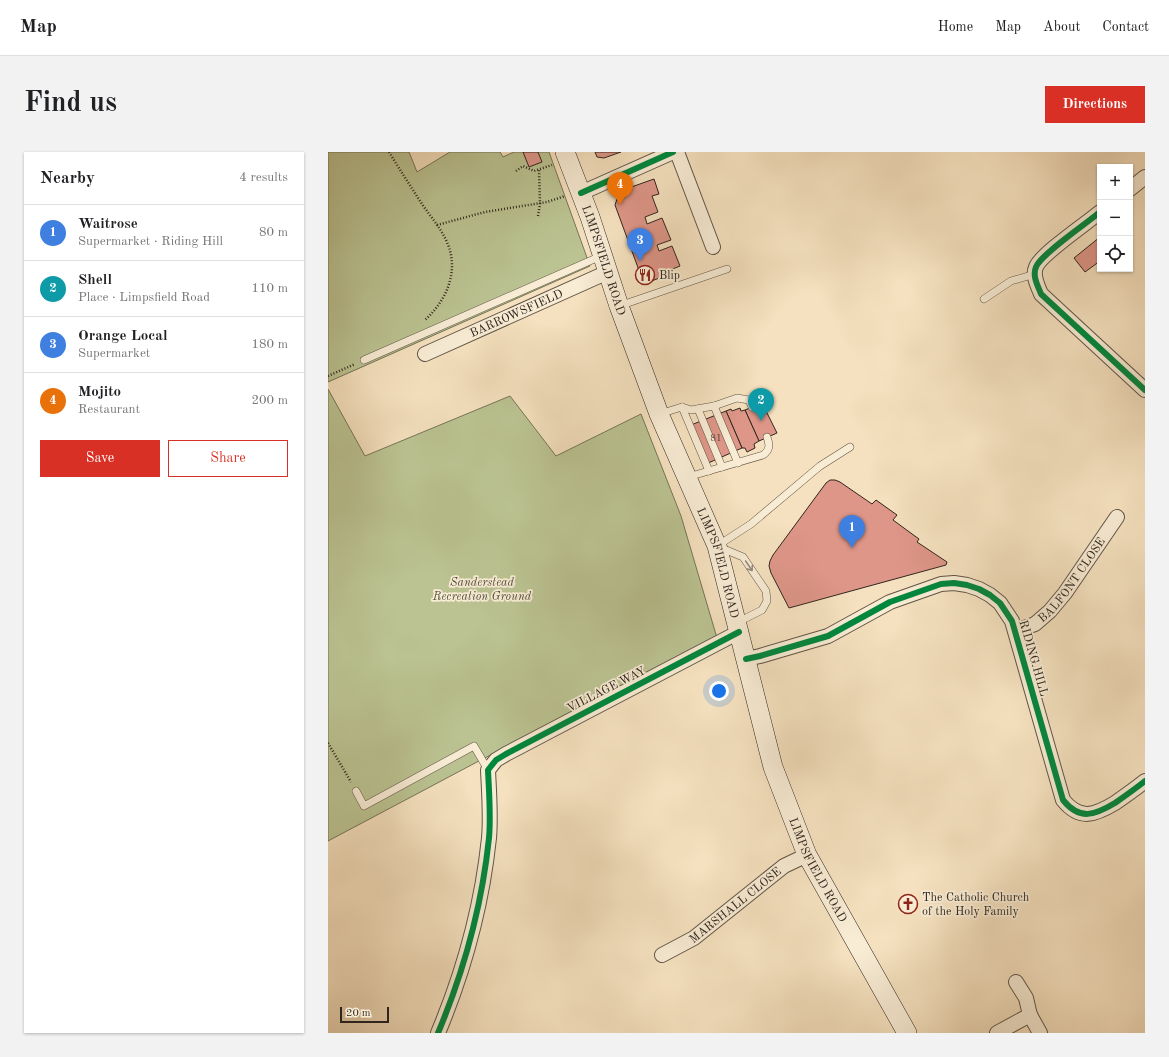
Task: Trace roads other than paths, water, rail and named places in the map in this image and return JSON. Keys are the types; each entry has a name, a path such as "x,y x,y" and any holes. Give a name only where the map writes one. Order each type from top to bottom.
{"main road":[{"name":"LIMPSFIELD ROAD","path":"566,155 590,217 619,306 659,414 717,546 773,768 807,855 907,1033"}],"street":[{"path":"581,194 673,152"},
{"path":"677,152 713,248"},
{"path":"1133,187 1145,177"},
{"path":"1097,214 1045,255 1036,267 1035,281 1041,294 1145,390"},
{"name":"BARROWSFIELD","path":"425,354 606,264"},
{"name":"BALFONT CLOSE","path":"1016,631 1035,624 1050,611 1065,593 1117,517"},
{"name":"RIDING HILL","path":"746,659 828,636 890,602 941,584 954,583 967,585 979,589 1000,603 1007,612 1016,631 1063,800 1068,806 1074,811 1081,813 1088,814 1100,811 1131,792 1145,781"},
{"name":"VILLAGE WAY","path":"488,770 496,760 506,754 738,628"},
{"path":"438,1033 462,971 478,907 489,836 488,770"},
{"name":"MARSHALL CLOSE","path":"662,955 694,938 784,866 807,855"},
{"path":"1016,982 1026,998 1030,1015 1040,1033"},
{"path":"997,1033 1030,1015"}],"lane":[{"path":"364,360 606,264"},
{"path":"619,306 727,269"},
{"path":"984,299 1011,281 1035,274"},
{"path":"659,414 682,407 691,410 714,406 732,399 741,398 749,400 752,407"},
{"path":"714,406 738,463"},
{"path":"682,407 709,471"},
{"path":"698,409 722,467"},
{"path":"687,478 763,455 769,450 770,447 767,437"},
{"path":"717,546 751,524 820,466 850,447"},
{"path":"717,546 743,557 766,592 767,601 762,610 738,628"},
{"path":"356,792 364,806 474,746 488,770"}],"place":[{"name":"Mojito","path":"620,205"},
{"name":"Orange Local","path":"640,261"},
{"name":"Blip","path":"645,275"},
{"name":"Shell","path":"761,421"},
{"name":"Waitrose","path":"852,548"},
{"name":"The Catholic Church of the Holy Family","path":"908,904"}],"park label":[{"name":"Sanderstead Recreation Ground","path":"482,589"}]}
